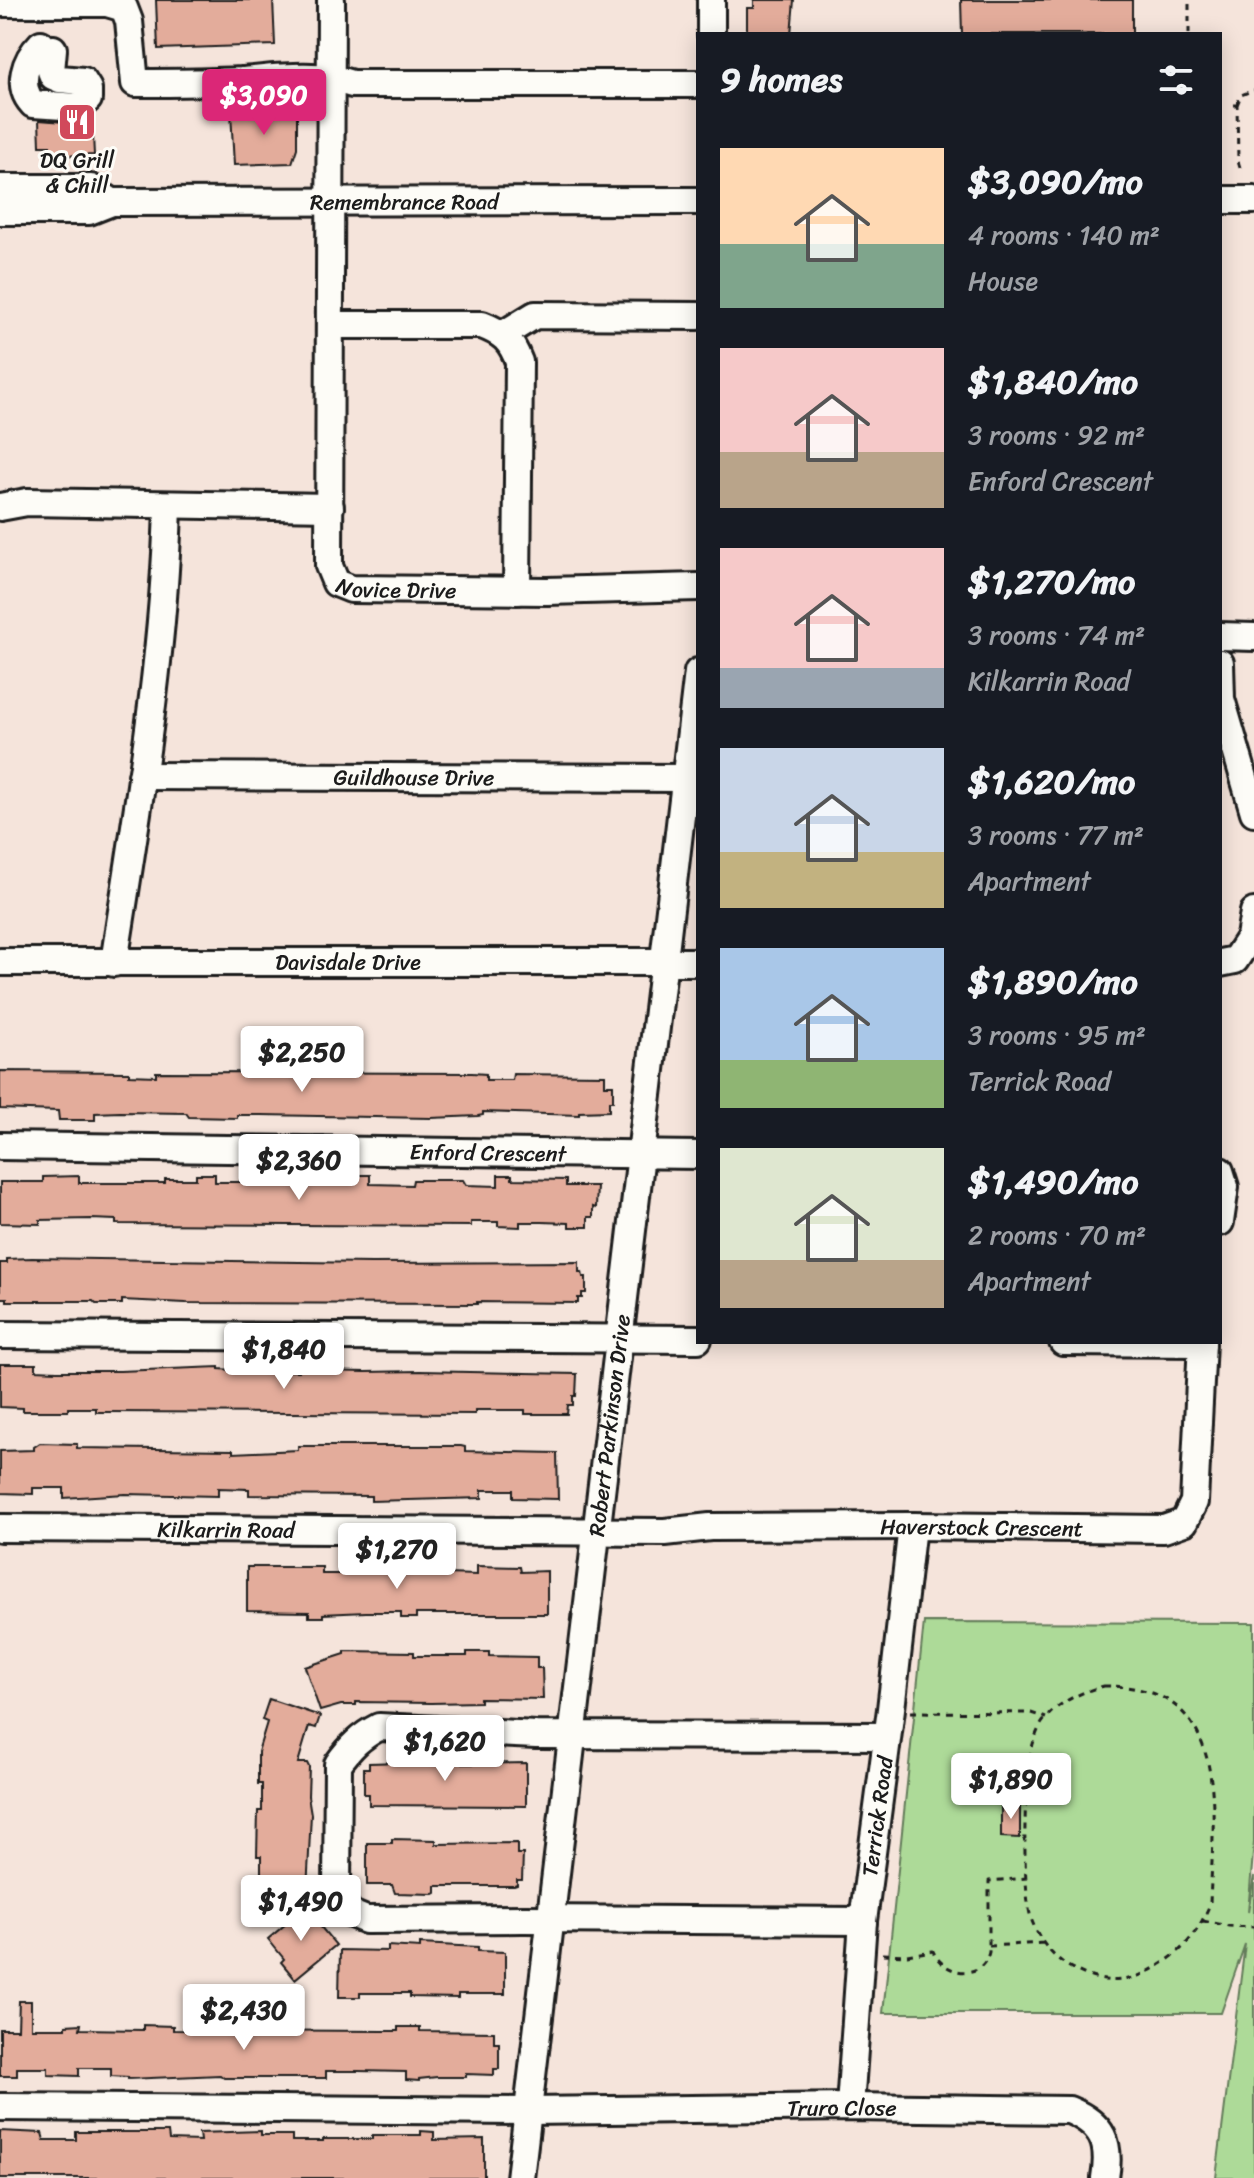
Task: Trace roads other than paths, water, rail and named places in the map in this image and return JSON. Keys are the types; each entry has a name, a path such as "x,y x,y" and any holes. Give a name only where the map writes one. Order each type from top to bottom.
{"street":[{"name":"Novice Drive","path":"331,0 329,566 336,583 351,589 517,591 696,587"},
{"path":"711,0 711,32"},
{"path":"0,3 107,3 124,8 129,21 135,83 186,84 331,77 352,84 696,84"},
{"name":"Remembrance Road","path":"0,188 91,188 112,202"},
{"path":"1222,200 1254,200"},
{"name":"Remembrance Road","path":"0,211 89,211 112,202 696,201"},
{"path":"504,334 535,315 696,316"},
{"path":"331,325 482,325 504,334 514,347 519,362 517,591"},
{"path":"0,507 27,502 330,507"},
{"path":"114,963 142,776 161,612 168,506"},
{"path":"1222,636 1254,637"},
{"path":"1222,702 1254,812"},
{"name":"Robert Parkinson Drive","path":"520,2178 696,710"},
{"name":"Guildhouse Drive","path":"142,776 689,787"},
{"path":"1222,963 1235,960 1250,937 1254,912"},
{"name":"Davisdale Drive","path":"0,962 696,962"},
{"name":"Enford Crescent","path":"0,1146 641,1155"},
{"path":"641,1155 696,1155"},
{"path":"1222,1177 1225,1187 1222,1208"},
{"path":"0,1335 696,1339"},
{"name":"Haverstock Crescent","path":"596,1532 665,1532 710,1527 1164,1529 1184,1522 1194,1502 1202,1344"},
{"name":"Terrick Road","path":"850,2107 863,1921 912,1526"},
{"name":"Kilkarrin Road","path":"0,1528 596,1532"},
{"path":"863,1921 366,1920 349,1913 337,1892 338,1764 363,1735 379,1727 572,1736 887,1736"},
{"name":"Truro Close","path":"0,2107 528,2111 850,2107 1069,2110 1084,2116 1097,2127 1105,2142 1108,2158 1105,2178"}],"place":[{"name":"DQ Grill & Chill","path":"77,122"}]}
